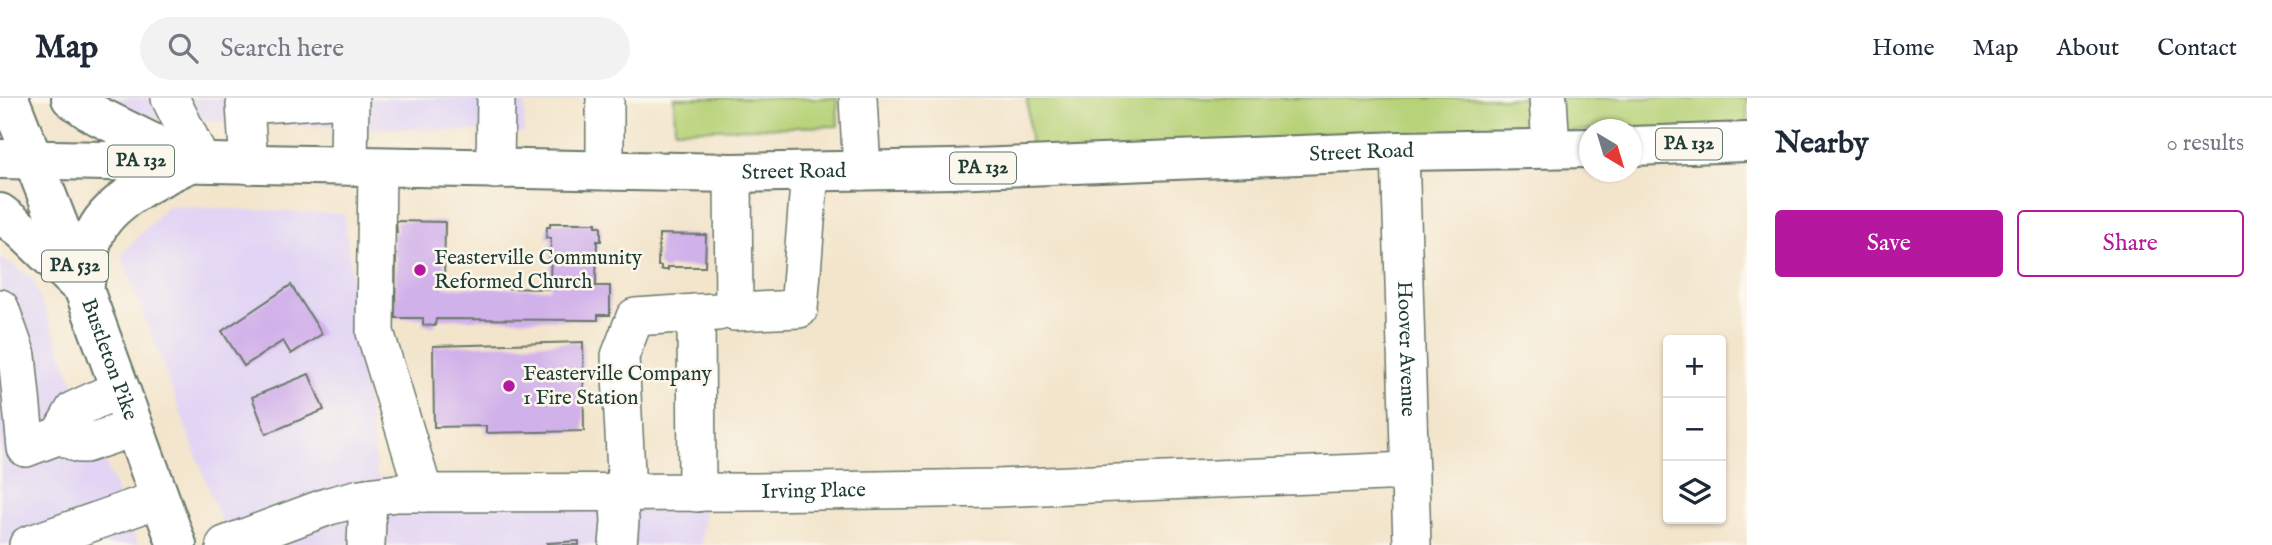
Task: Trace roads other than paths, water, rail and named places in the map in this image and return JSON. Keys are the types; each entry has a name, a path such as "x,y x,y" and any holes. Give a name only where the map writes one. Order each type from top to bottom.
{"main road":[{"name":"Bustleton Pike","path":"9,98 16,159 84,290 177,545"},
{"path":"71,98 92,113 197,163"},
{"name":"PA 132","path":"1642,146 1747,142"},
{"name":"Street Road","path":"16,159 733,173 952,169 1400,151 1579,148"},
{"path":"84,290 93,237 101,221 125,199 152,180 197,163"},
{"path":"0,214 23,231 84,290"}],"street":[{"path":"170,98 197,163"},
{"path":"249,165 239,102 348,98 363,167 375,332 424,493"},
{"path":"495,170 496,98"},
{"path":"605,171 606,98"},
{"path":"858,98 862,171"},
{"path":"1548,98 1551,149"},
{"name":"Hoover Avenue","path":"1400,151 1412,545"},
{"path":"618,545 623,492 620,356 635,317 799,309 810,172"},
{"path":"733,173 734,312"},
{"path":"0,308 17,356 13,452 60,435 73,412 119,389"},
{"path":"696,313 697,493"},
{"path":"60,435 85,444 133,428"},
{"name":"Irving Place","path":"225,545 329,506 397,493 697,493 1010,488 1410,471"},
{"path":"366,545 368,497"},
{"path":"28,545 87,535 159,499"}],"place":[{"name":"Feasterville Community Reformed Church","path":"420,270"},
{"name":"Feasterville Company 1 Fire Station","path":"509,386"}]}
